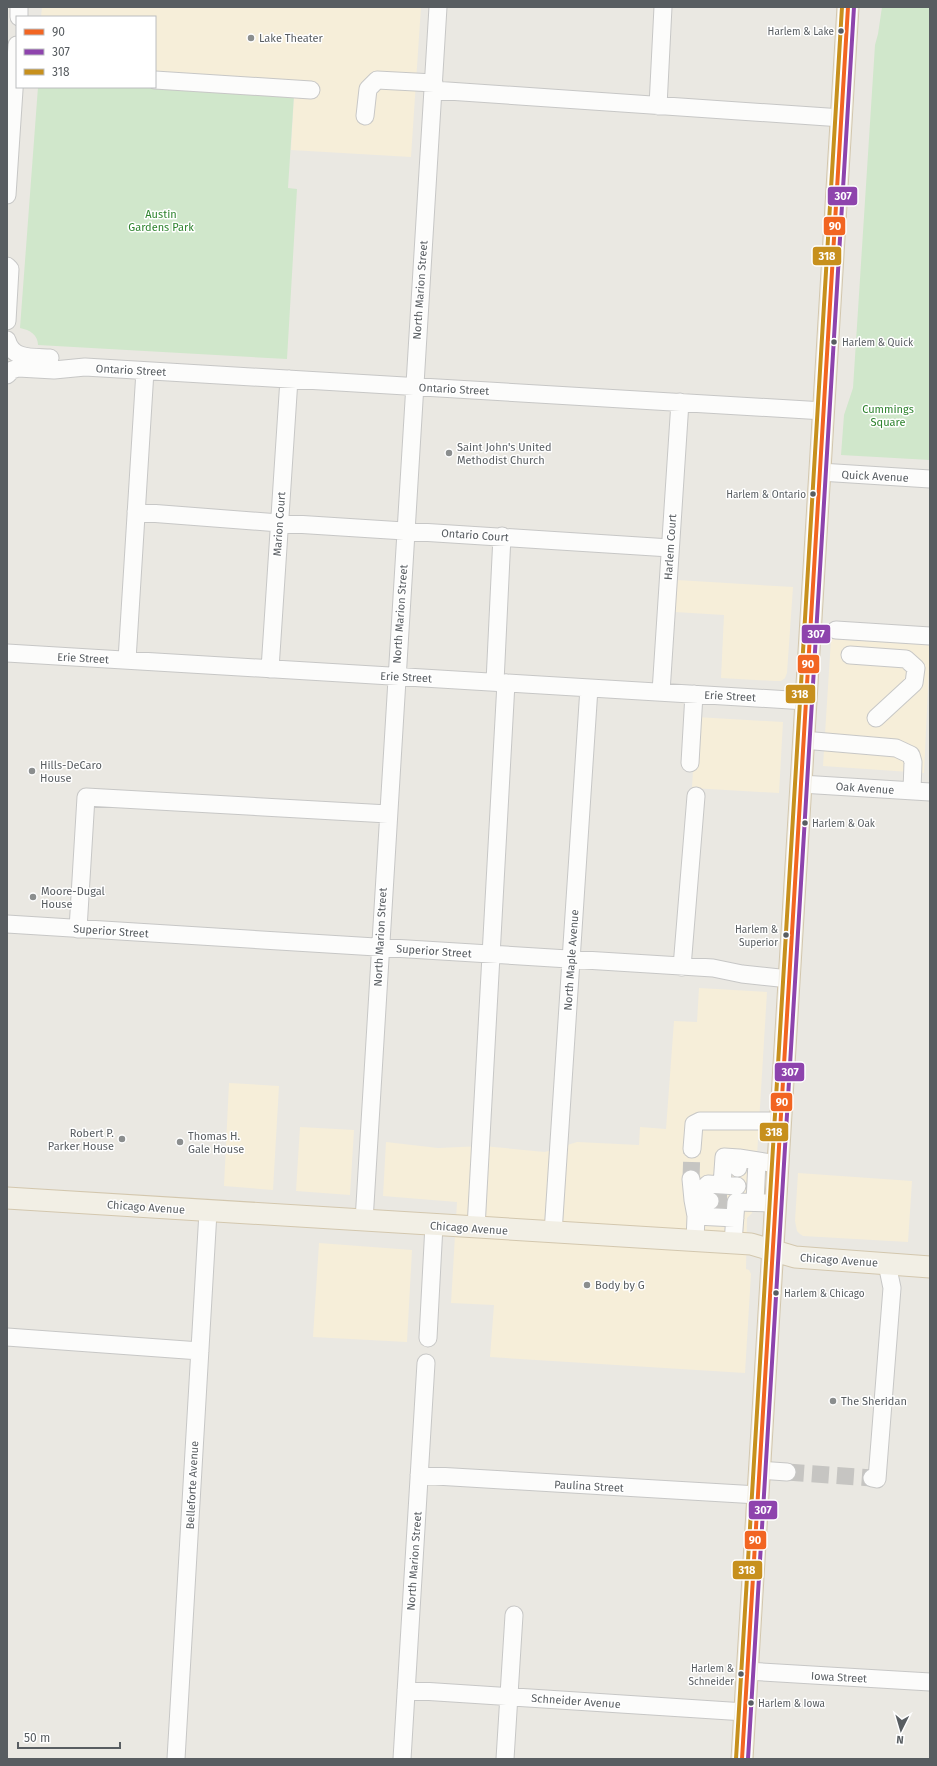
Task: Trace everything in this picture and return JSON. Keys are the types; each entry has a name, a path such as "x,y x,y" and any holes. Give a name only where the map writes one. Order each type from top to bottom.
{"main road":[{"path":"742,1759 775,1202 767,1162 780,1121 848,7"},
{"name":"Chicago Avenue","path":"7,1198 434,1226 751,1244 795,1257 930,1267"}],"street":[{"name":"North Marion Street","path":"364,1221 438,7"},
{"path":"658,106 663,7"},
{"path":"7,195 16,70"},
{"path":"156,80 311,90"},
{"path":"365,116 368,89 377,80 658,106 842,118"},
{"path":"7,266 10,269 7,321"},
{"name":"Ontario Street","path":"7,340 9,347 14,353 18,366 54,370 85,367 824,411"},
{"path":"127,660 145,371"},
{"name":"Marion Court","path":"270,669 289,379"},
{"name":"Harlem Court","path":"661,692 680,402"},
{"name":"Quick Avenue","path":"820,472 930,479"},
{"name":"Ontario Court","path":"136,512 279,523 502,536 670,548"},
{"path":"476,1228 491,955 500,683 502,536"},
{"path":"836,630 930,636"},
{"name":"Erie Street","path":"7,653 806,701"},
{"path":"850,654 906,658 916,668 914,683 876,718"},
{"name":"North Maple Avenue","path":"553,1233 589,688"},
{"path":"690,763 694,694"},
{"path":"803,740 896,748 911,756 913,762 912,791"},
{"name":"Oak Avenue","path":"801,784 930,792"},
{"path":"682,967 696,796"},
{"path":"78,929 86,797 388,814"},
{"name":"Superior Street","path":"7,924 713,968 742,974 789,979"},
{"path":"692,1149 694,1124 700,1121 780,1121"},
{"path":"700,1205 734,1188 767,1162"},
{"path":"755,1202 767,1162"},
{"path":"691,1179 700,1205"},
{"path":"695,1241 703,1189 708,1184 734,1188 755,1202 775,1202"},
{"path":"732,1243 734,1188"},
{"name":"Belleforte Avenue","path":"176,1759 208,1212"},
{"path":"428,1338 434,1226"},
{"path":"872,1478 877,1478 892,1288 887,1264"},
{"path":"7,1337 200,1352"},
{"name":"North Marion Street","path":"402,1759 426,1363"},
{"path":"759,1470 787,1472"},
{"name":"Paulina Street","path":"419,1476 758,1495"},
{"path":"505,1759 514,1615"},
{"name":"Iowa Street","path":"747,1671 930,1682"},
{"name":"Schneider Avenue","path":"406,1690 745,1712"}],"shaded area":[{"path":"42,7 421,7 411,157 291,150 294,95 156,74 156,16 41,16"},
{"path":"677,580 793,587 787,673 785,678 781,681 775,681 721,678 724,615 675,612"},
{"path":"831,639 930,645 924,773 823,766"},
{"path":"696,717 783,722 779,793 692,788"},
{"path":"699,988 767,992 754,1205 752,1213 747,1218 746,1269 749,1270 751,1274 745,1373 490,1357 494,1305 451,1303 457,1202 383,1196 386,1142 438,1148 483,1146 545,1152 577,1142 639,1145 640,1127 666,1129 674,1021 697,1022"},
{"path":"229,1083 279,1086 273,1190 224,1186"},
{"path":"300,1127 354,1130 350,1195 296,1191"},
{"path":"798,1173 912,1181 908,1242 803,1236 797,1231 795,1221"},
{"path":"319,1243 412,1250 407,1342 313,1337"}],"green space":[{"name":"Cummings Square","path":"882,7 930,7 930,460 841,455 844,415 853,388 875,45"},
{"name":"Austin Gardens Park","path":"156,87 294,95 288,188 297,189 287,359 38,345 37,338 33,334 20,328 38,88"}],"tunnel":[{"path":"691,1179 692,1149"},
{"path":"710,1201 728,1201"},
{"path":"787,1472 872,1478"}],"transit line":[{"name":"318","path":"736,1759 842,7"},
{"name":"90","path":"742,1759 848,7"},
{"name":"307","path":"748,1759 854,7"}],"place":[{"name":"Harlem & Lake","path":"841,31"},
{"name":"Lake Theater","path":"251,38"},
{"name":"Harlem & Quick","path":"834,342"},
{"name":"Saint John's United Methodist Church","path":"449,453"},
{"name":"Harlem & Ontario","path":"813,494"},
{"name":"Hills-DeCaro House","path":"32,771"},
{"name":"Harlem & Oak","path":"805,823"},
{"name":"Moore-Dugal House","path":"33,897"},
{"name":"Harlem & Superior","path":"786,935"},
{"name":"Robert P. Parker House","path":"122,1139"},
{"name":"Thomas H. Gale House","path":"180,1142"},
{"name":"Body by G","path":"587,1285"},
{"name":"Harlem & Chicago","path":"776,1293"},
{"name":"The Sheridan","path":"833,1401"},
{"name":"Harlem & Schneider","path":"741,1674"},
{"name":"Harlem & Iowa","path":"751,1703"}]}
